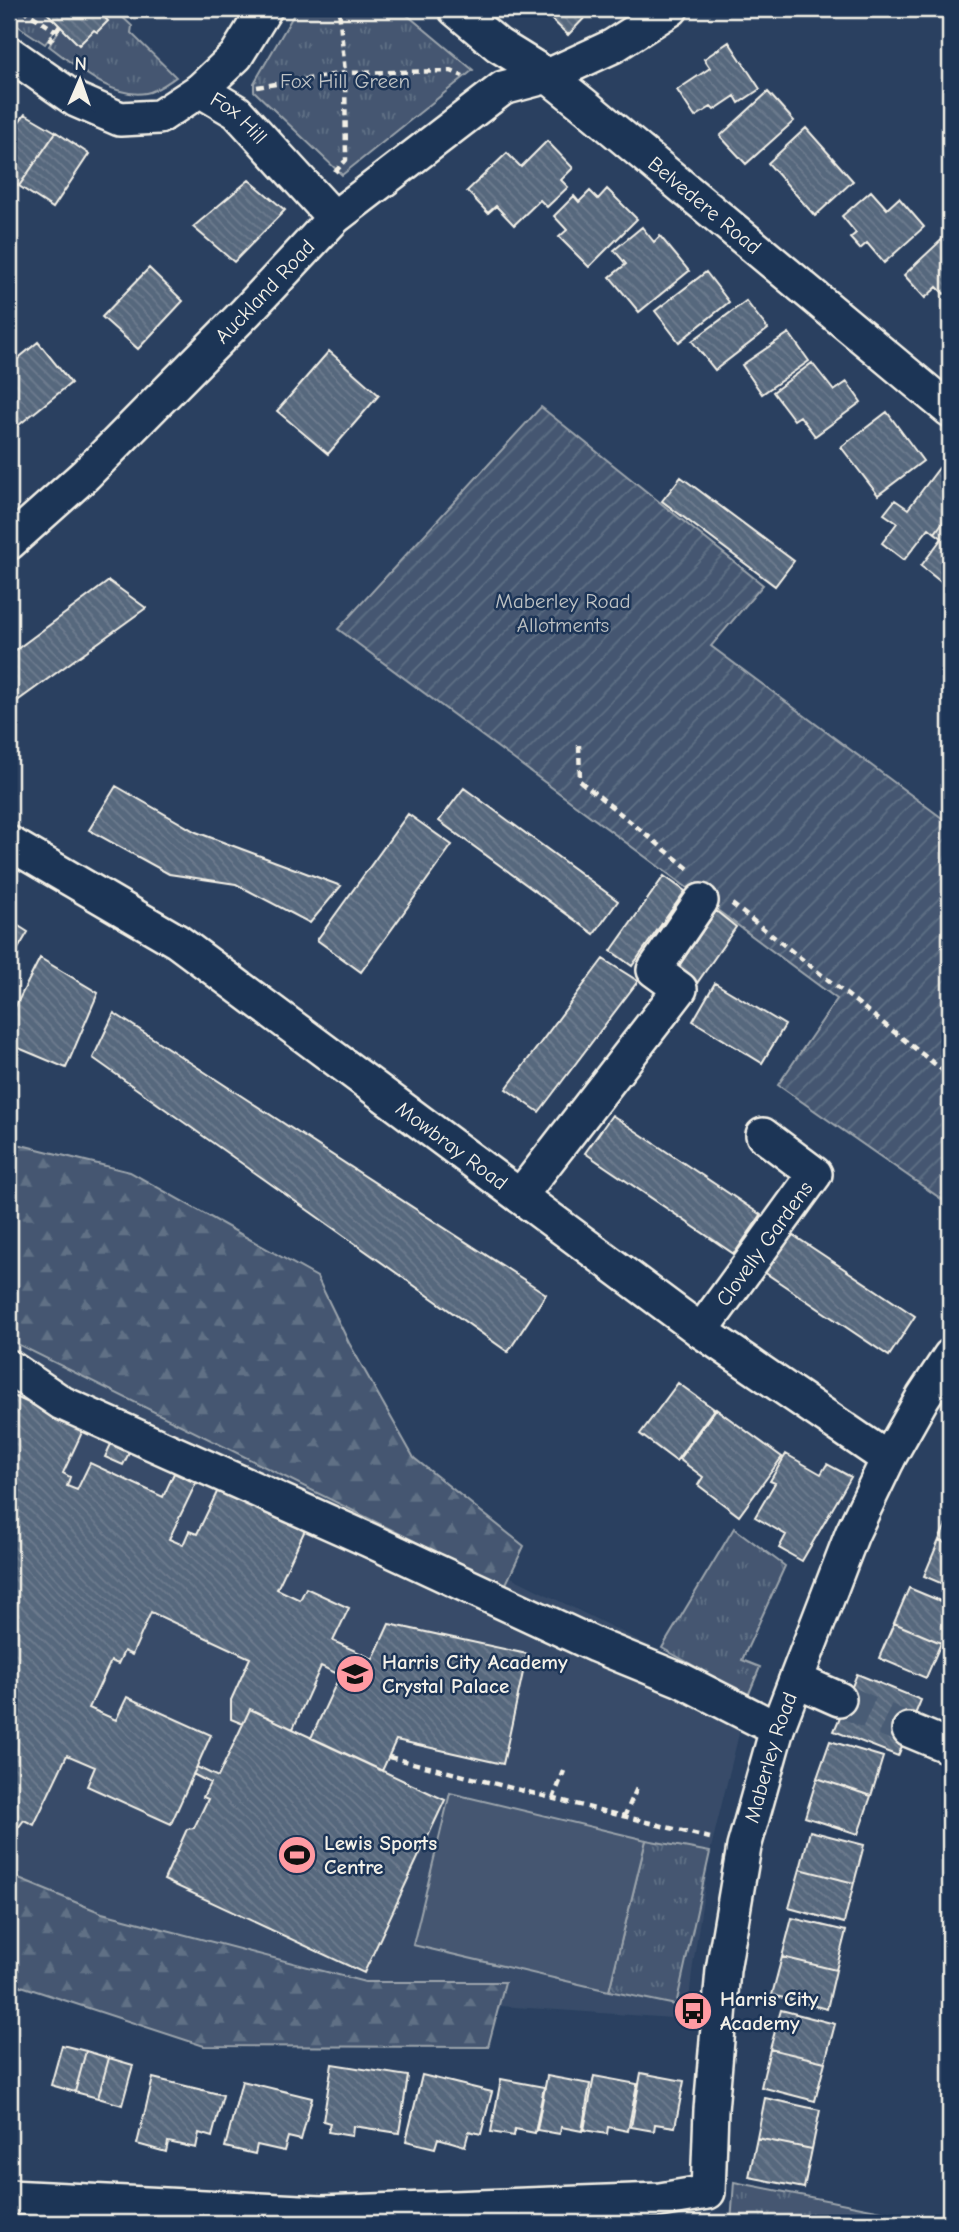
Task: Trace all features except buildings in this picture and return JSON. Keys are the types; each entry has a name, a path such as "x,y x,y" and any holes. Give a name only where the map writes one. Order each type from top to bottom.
{"street":[{"path":"200,90 236,56 265,9"},
{"name":"Belvedere Road","path":"455,9 498,45 548,76 949,407"},
{"name":"Auckland Road","path":"9,543 85,475 246,312 324,207 503,88 548,76 612,46 671,9"},
{"name":"Fox Hill","path":"9,53 76,100 120,119 159,117 200,90 237,112 324,207"},
{"name":"Mowbray Road","path":"9,843 177,941 701,1331 888,1459"},
{"path":"520,1196 680,989 654,970 710,894"},
{"name":"Clovelly Gardens","path":"701,1331 815,1174 762,1135"},
{"name":"Maberley Road","path":"321,2218 660,2200 708,2192 711,2110 723,1970 744,1847 777,1729 852,1534 888,1459 950,1356"},
{"path":"9,1367 62,1403 369,1540 595,1645 681,1680 777,1729"},
{"path":"796,1680 839,1699"},
{"path":"909,1730 950,1747"},
{"path":"9,2197 321,2218"}],"path":[{"path":"22,9 58,29 47,45"},
{"path":"324,207 346,160 345,73 338,9"},
{"path":"254,87 345,73 451,71 503,88"},
{"path":"579,745 580,781 710,894 950,1076"},
{"path":"389,1757 744,1847"},
{"path":"553,1799 564,1771"},
{"path":"624,1817 638,1786"}],"shaded area":[{"name":"Harris City Academy Crystal Palace","path":"9,1328 654,1648 747,1701 710,1852 687,2019 53,1975 9,1959"}],"green space":[{"path":"9,9 43,9 59,25 45,44 9,20"},
{"path":"96,9 114,9 132,26 131,33 176,77 158,89 146,93 120,91 94,79 49,46 61,27 97,32 108,21"},
{"name":"Fox Hill Green","path":"297,9 400,9 473,70 342,175 254,91 254,83"},
{"name":"Maberley Road Allotments","path":"541,407 763,585 711,646 950,824 950,1205 778,1085 837,999 338,629"},
{"path":"9,1142 130,1172 317,1277 349,1343 414,1458 524,1546 505,1586 9,1340"},
{"path":"734,1528 785,1566 742,1660 760,1667 748,1696 662,1648"},
{"path":"450,1793 646,1840 609,1991 413,1945"},
{"path":"646,1840 710,1852 676,2005 609,1991"},
{"path":"9,1875 102,1913 365,1982 505,1982 488,2047 204,2046 9,1982"},
{"path":"734,2182 943,2223 731,2223"}],"tunnel":[{"path":"839,1699 909,1730"}],"place":[{"name":"Harris City Academy Crystal Palace","path":"355,1674"},
{"name":"Lewis Sports Centre","path":"297,1855"},
{"name":"Harris City Academy","path":"693,2011"}]}
